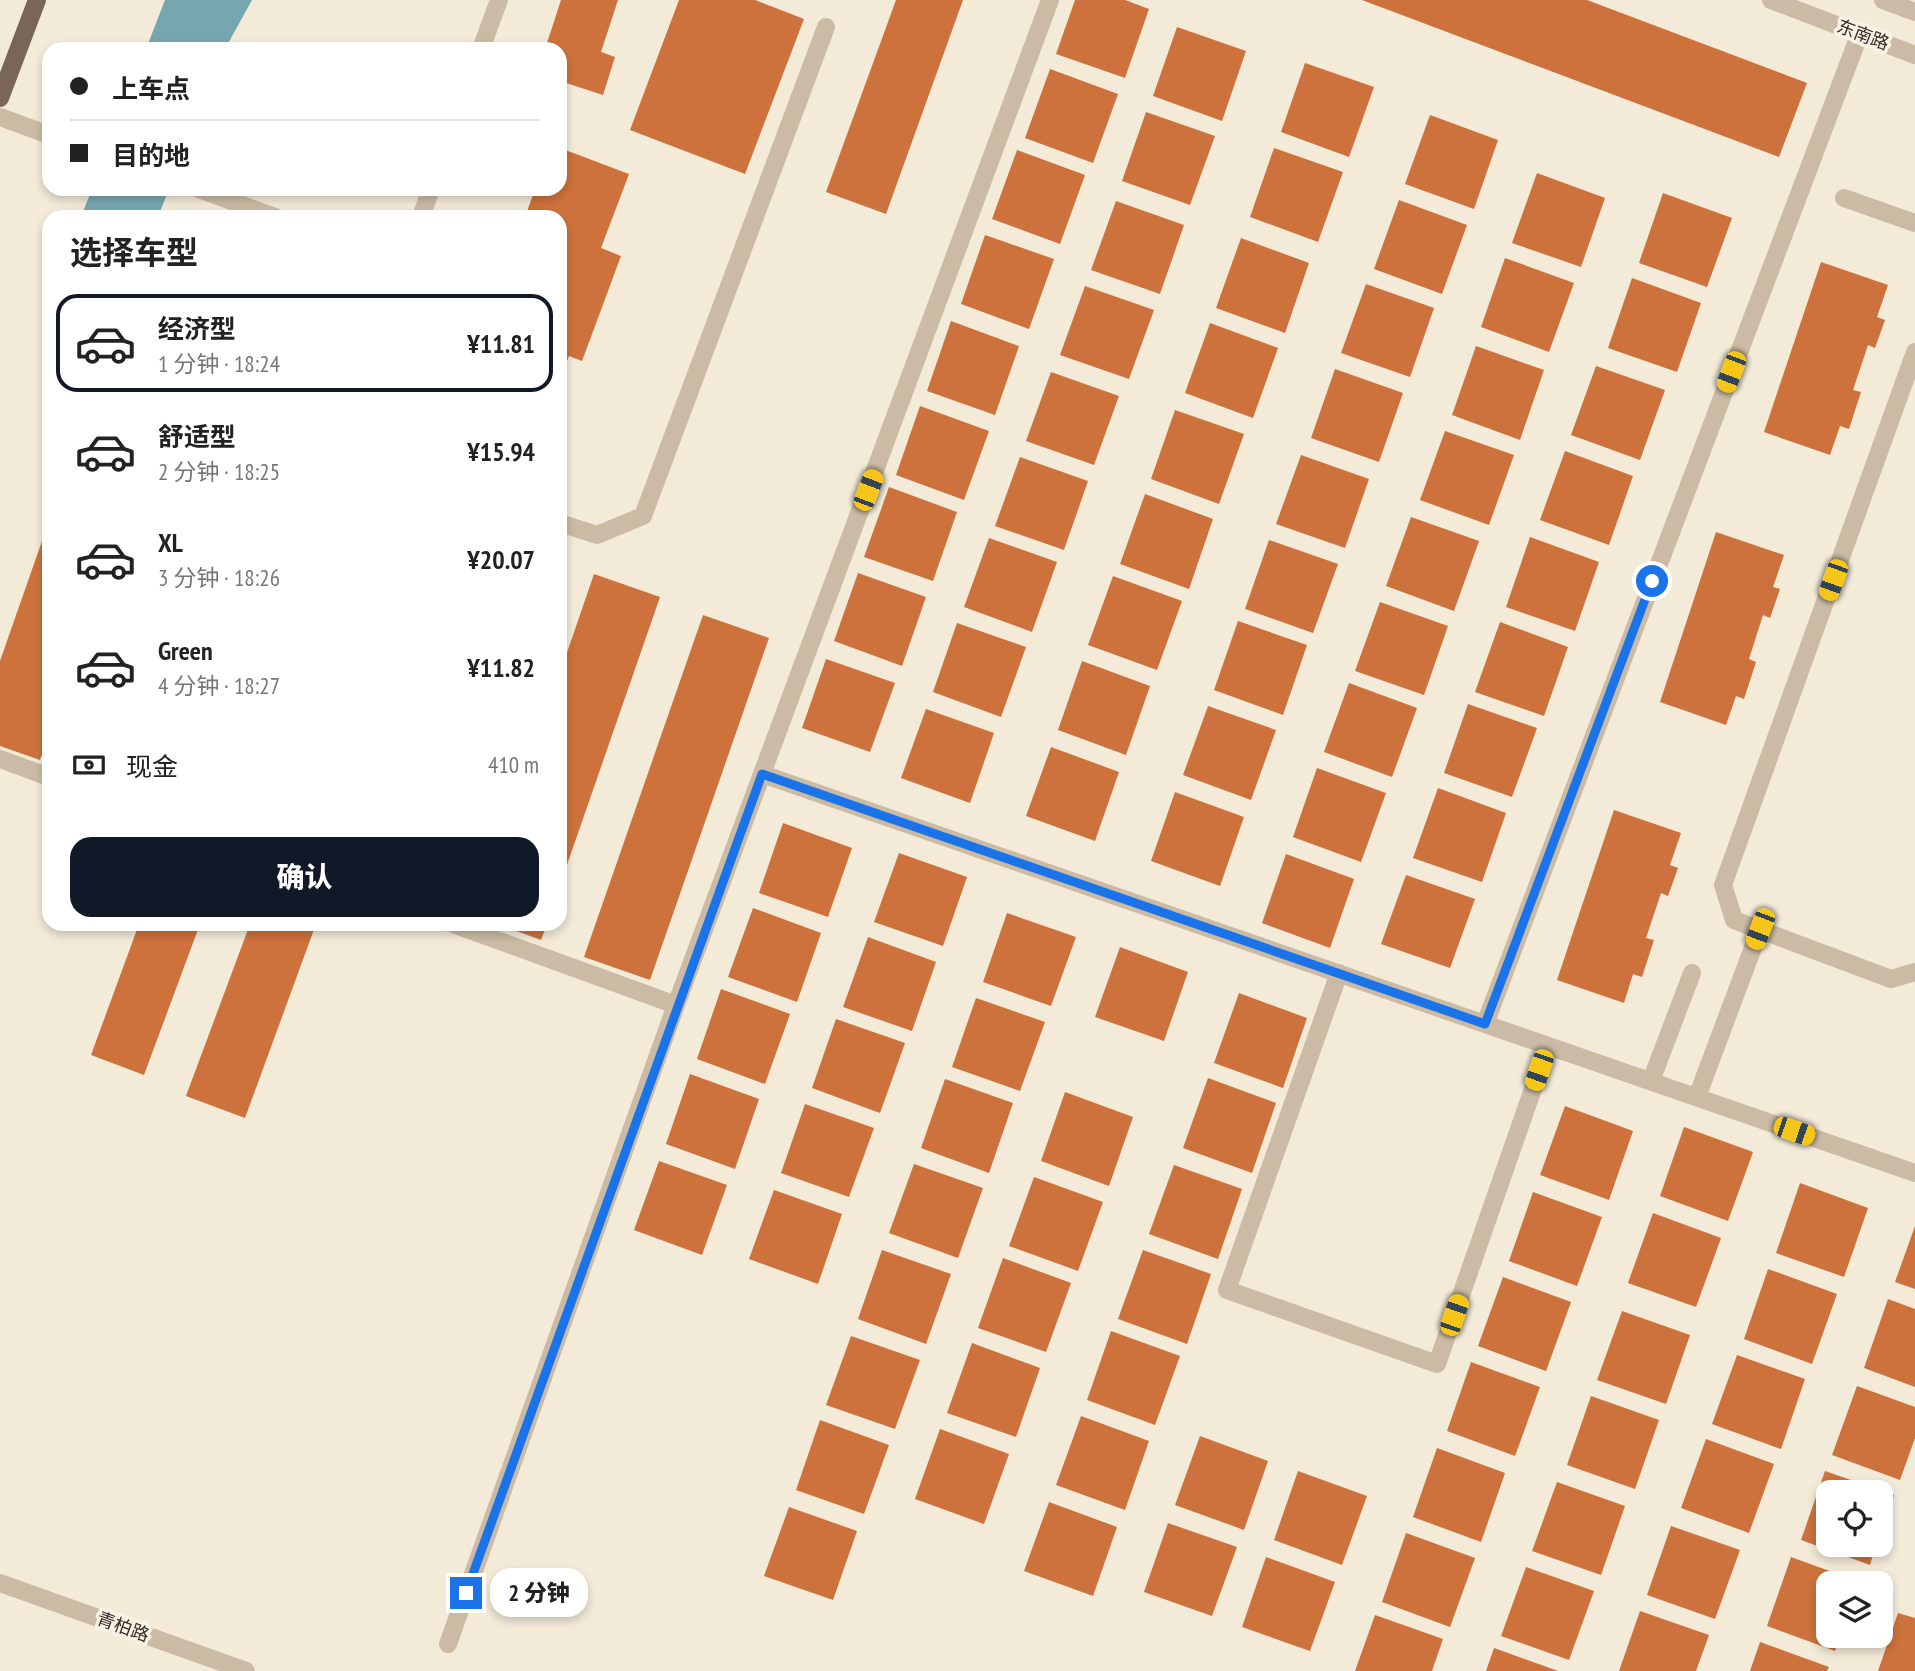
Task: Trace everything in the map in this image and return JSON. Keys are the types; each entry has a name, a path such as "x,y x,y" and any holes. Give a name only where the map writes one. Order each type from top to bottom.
{"main road":[{"path":"0,98 37,0"}],"street":[{"path":"484,42 499,0"},
{"path":"447,1644 676,1005 1050,0"},
{"name":"东南路","path":"1771,0 1915,55"},
{"path":"1883,0 1915,12"},
{"path":"567,525 597,536 643,516 827,27"},
{"path":"1485,1024 1860,33"},
{"path":"0,117 42,132"},
{"path":"218,196 256,210"},
{"path":"1844,198 1915,223"},
{"path":"1915,352 1723,885 1734,920 1891,979 1915,972"},
{"path":"0,759 42,774"},
{"path":"762,774 1915,1172"},
{"path":"1697,1097 1760,929"},
{"path":"472,931 676,1005"},
{"path":"1339,973 1227,1290 1437,1364 1548,1046"},
{"path":"1651,1081 1692,973"},
{"name":"青柏路","path":"0,1583 246,1671"}],"water":[{"path":"165,0 252,0 229,42 149,42"},
{"path":"89,196 166,196 161,210 84,210"}],"building":[{"path":"561,0 618,0 601,52 615,57 603,95 567,83 567,42 547,42"},
{"path":"679,0 755,0 804,19 745,174 630,130"},
{"path":"896,0 963,0 886,214 826,192"},
{"path":"1075,0 1125,0 1149,9 1125,78 1056,54"},
{"path":"1362,0 1587,0 1807,83 1779,157"},
{"path":"1177,27 1246,51 1222,121 1153,96"},
{"path":"1305,63 1374,87 1349,157 1281,132"},
{"path":"1050,69 1118,94 1093,163 1025,138"},
{"path":"1146,112 1215,136 1190,205 1122,181"},
{"path":"1430,115 1498,140 1474,209 1405,184"},
{"path":"1274,148 1343,172 1318,242 1250,217"},
{"path":"1017,150 1085,175 1060,244 992,219"},
{"path":"567,151 629,174 601,248 621,256 582,361 569,356 567,361 567,210 528,210 532,196 567,196"},
{"path":"1537,173 1605,198 1581,267 1512,243"},
{"path":"1663,193 1732,218 1707,287 1639,263"},
{"path":"1399,200 1467,225 1442,294 1374,269"},
{"path":"1116,201 1184,225 1160,294 1091,270"},
{"path":"985,235 1054,259 1029,329 961,304"},
{"path":"1241,238 1309,263 1285,333 1216,308"},
{"path":"1505,258 1574,283 1549,352 1481,327"},
{"path":"1821,262 1888,285 1877,317 1885,320 1875,348 1868,345 1853,390 1861,392 1849,429 1840,426 1830,455 1764,432"},
{"path":"1632,278 1701,303 1677,372 1608,348"},
{"path":"1366,284 1434,308 1410,377 1341,353"},
{"path":"1085,286 1154,310 1129,379 1060,355"},
{"path":"951,321 1019,346 995,415 927,391"},
{"path":"1210,323 1278,348 1253,418 1185,393"},
{"path":"1476,346 1544,370 1520,440 1452,415"},
{"path":"1596,366 1665,390 1640,460 1571,435"},
{"path":"1335,369 1403,393 1379,462 1311,438"},
{"path":"1051,372 1119,396 1094,465 1026,441"},
{"path":"920,406 989,431 964,500 896,475"},
{"path":"1175,410 1244,434 1219,504 1151,479"},
{"path":"1445,431 1514,455 1489,525 1420,500"},
{"path":"1565,451 1633,476 1609,545 1540,520"},
{"path":"1301,455 1369,479 1345,548 1276,524"},
{"path":"1020,457 1088,481 1064,550 995,526"},
{"path":"889,487 957,512 933,581 864,557"},
{"path":"1145,494 1213,519 1189,589 1120,564"},
{"path":"1411,517 1479,541 1454,611 1386,586"},
{"path":"1716,532 1784,555 1773,587 1780,589 1770,618 1763,615 1749,659 1756,662 1744,699 1736,696 1726,725 1660,702"},
{"path":"1530,537 1599,562 1575,631 1506,607"},
{"path":"989,538 1057,562 1032,632 964,607"},
{"path":"1269,540 1338,564 1313,633 1245,609"},
{"path":"42,541 40,760 0,746 0,661"},
{"path":"858,573 926,597 902,666 834,641"},
{"path":"594,574 660,597 567,865 567,653"},
{"path":"1113,576 1182,601 1157,670 1088,645"},
{"path":"1380,602 1448,626 1424,695 1355,671"},
{"path":"703,615 769,638 650,980 584,957"},
{"path":"1238,621 1307,645 1283,715 1214,690"},
{"path":"1500,622 1568,647 1544,716 1475,692"},
{"path":"957,623 1026,647 1001,717 933,692"},
{"path":"826,659 895,683 870,752 802,728"},
{"path":"1082,661 1150,686 1126,755 1058,730"},
{"path":"1349,683 1417,708 1392,777 1324,752"},
{"path":"1468,704 1537,728 1512,797 1444,773"},
{"path":"1208,706 1276,730 1251,800 1183,775"},
{"path":"926,709 994,733 970,803 901,778"},
{"path":"1051,747 1119,772 1095,841 1026,816"},
{"path":"1317,768 1386,793 1361,862 1293,837"},
{"path":"1438,788 1506,813 1482,882 1413,858"},
{"path":"1175,792 1244,817 1220,886 1151,861"},
{"path":"1614,810 1681,833 1670,865 1678,868 1668,896 1661,893 1646,938 1654,940 1642,977 1633,974 1624,1003 1557,980"},
{"path":"783,823 852,848 828,917 759,893"},
{"path":"899,853 967,877 943,946 874,922"},
{"path":"1286,854 1354,879 1330,948 1262,923"},
{"path":"1406,875 1475,899 1450,968 1381,944"},
{"path":"753,908 821,933 797,1002 728,977"},
{"path":"1007,913 1076,937 1051,1006 983,982"},
{"path":"136,931 197,931 144,1075 91,1055"},
{"path":"247,931 313,931 245,1118 186,1096"},
{"path":"516,931 544,931 541,940"},
{"path":"868,937 936,962 912,1031 843,1007"},
{"path":"1120,947 1188,972 1164,1041 1095,1017"},
{"path":"721,989 790,1014 765,1084 697,1059"},
{"path":"1239,993 1307,1018 1283,1088 1214,1063"},
{"path":"976,998 1045,1022 1020,1091 952,1067"},
{"path":"836,1019 905,1043 880,1113 812,1088"},
{"path":"690,1074 759,1099 735,1169 666,1144"},
{"path":"1208,1078 1276,1103 1252,1173 1183,1148"},
{"path":"945,1079 1013,1103 989,1173 921,1148"},
{"path":"1065,1092 1133,1117 1109,1186 1041,1161"},
{"path":"805,1104 874,1128 849,1197 781,1173"},
{"path":"1565,1106 1633,1131 1609,1200 1540,1175"},
{"path":"1684,1127 1753,1152 1728,1221 1660,1196"},
{"path":"659,1161 727,1185 702,1255 634,1230"},
{"path":"914,1164 983,1188 958,1258 889,1233"},
{"path":"1174,1165 1242,1189 1218,1259 1149,1234"},
{"path":"1034,1177 1103,1202 1078,1271 1009,1246"},
{"path":"1800,1183 1868,1208 1844,1277 1776,1253"},
{"path":"774,1190 842,1214 818,1284 749,1259"},
{"path":"1533,1192 1602,1217 1577,1286 1509,1261"},
{"path":"1653,1213 1721,1238 1696,1307 1628,1283"},
{"path":"1915,1226 1915,1289 1895,1282"},
{"path":"882,1250 951,1274 926,1344 858,1319"},
{"path":"1143,1250 1211,1274 1187,1344 1118,1319"},
{"path":"1003,1258 1071,1283 1046,1352 978,1328"},
{"path":"1768,1269 1837,1294 1812,1364 1744,1339"},
{"path":"1503,1277 1571,1302 1546,1371 1478,1346"},
{"path":"1888,1299 1915,1309 1915,1387 1864,1368"},
{"path":"1622,1311 1690,1335 1666,1404 1597,1380"},
{"path":"1111,1331 1180,1356 1155,1425 1087,1400"},
{"path":"851,1336 920,1360 895,1429 826,1405"},
{"path":"972,1343 1040,1368 1016,1437 947,1413"},
{"path":"1737,1355 1805,1379 1781,1449 1712,1424"},
{"path":"1471,1362 1540,1387 1515,1456 1447,1431"},
{"path":"1857,1386 1915,1407 1915,1438 1900,1480 1832,1455"},
{"path":"1591,1396 1659,1420 1635,1489 1567,1465"},
{"path":"1081,1416 1149,1441 1125,1510 1056,1485"},
{"path":"820,1420 889,1445 864,1514 796,1490"},
{"path":"940,1429 1009,1454 984,1524 915,1499"},
{"path":"1200,1436 1268,1461 1244,1530 1175,1505"},
{"path":"1706,1439 1774,1464 1749,1533 1681,1508"},
{"path":"1437,1448 1505,1473 1481,1542 1413,1517"},
{"path":"1298,1471 1367,1496 1342,1565 1274,1540"},
{"path":"1825,1471 1851,1480 1822,1480"},
{"path":"1557,1482 1625,1506 1601,1575 1532,1551"},
{"path":"1816,1497 1816,1545 1801,1540"},
{"path":"1049,1502 1117,1527 1093,1596 1024,1571"},
{"path":"789,1507 857,1531 833,1600 764,1576"},
{"path":"1168,1523 1237,1547 1212,1616 1144,1592"},
{"path":"1671,1526 1740,1550 1715,1619 1647,1595"},
{"path":"1406,1533 1475,1558 1450,1627 1382,1602"},
{"path":"1266,1557 1335,1582 1310,1651 1242,1627"},
{"path":"1791,1557 1830,1571 1816,1571 1816,1644 1767,1626"},
{"path":"1848,1557 1872,1557 1870,1565"},
{"path":"1526,1567 1594,1591 1569,1660 1501,1636"},
{"path":"1640,1611 1709,1635 1696,1671 1619,1671"},
{"path":"1898,1613 1915,1618 1915,1671 1878,1671 1886,1648 1893,1648 1893,1628"},
{"path":"1375,1615 1443,1639 1432,1671 1355,1671"},
{"path":"1760,1642 1829,1667 1827,1671 1750,1671"},
{"path":"1494,1648 1558,1671 1486,1671"}],"route":[{"path":"466,1593 676,1005 762,774 1485,1024 1652,581"}]}
